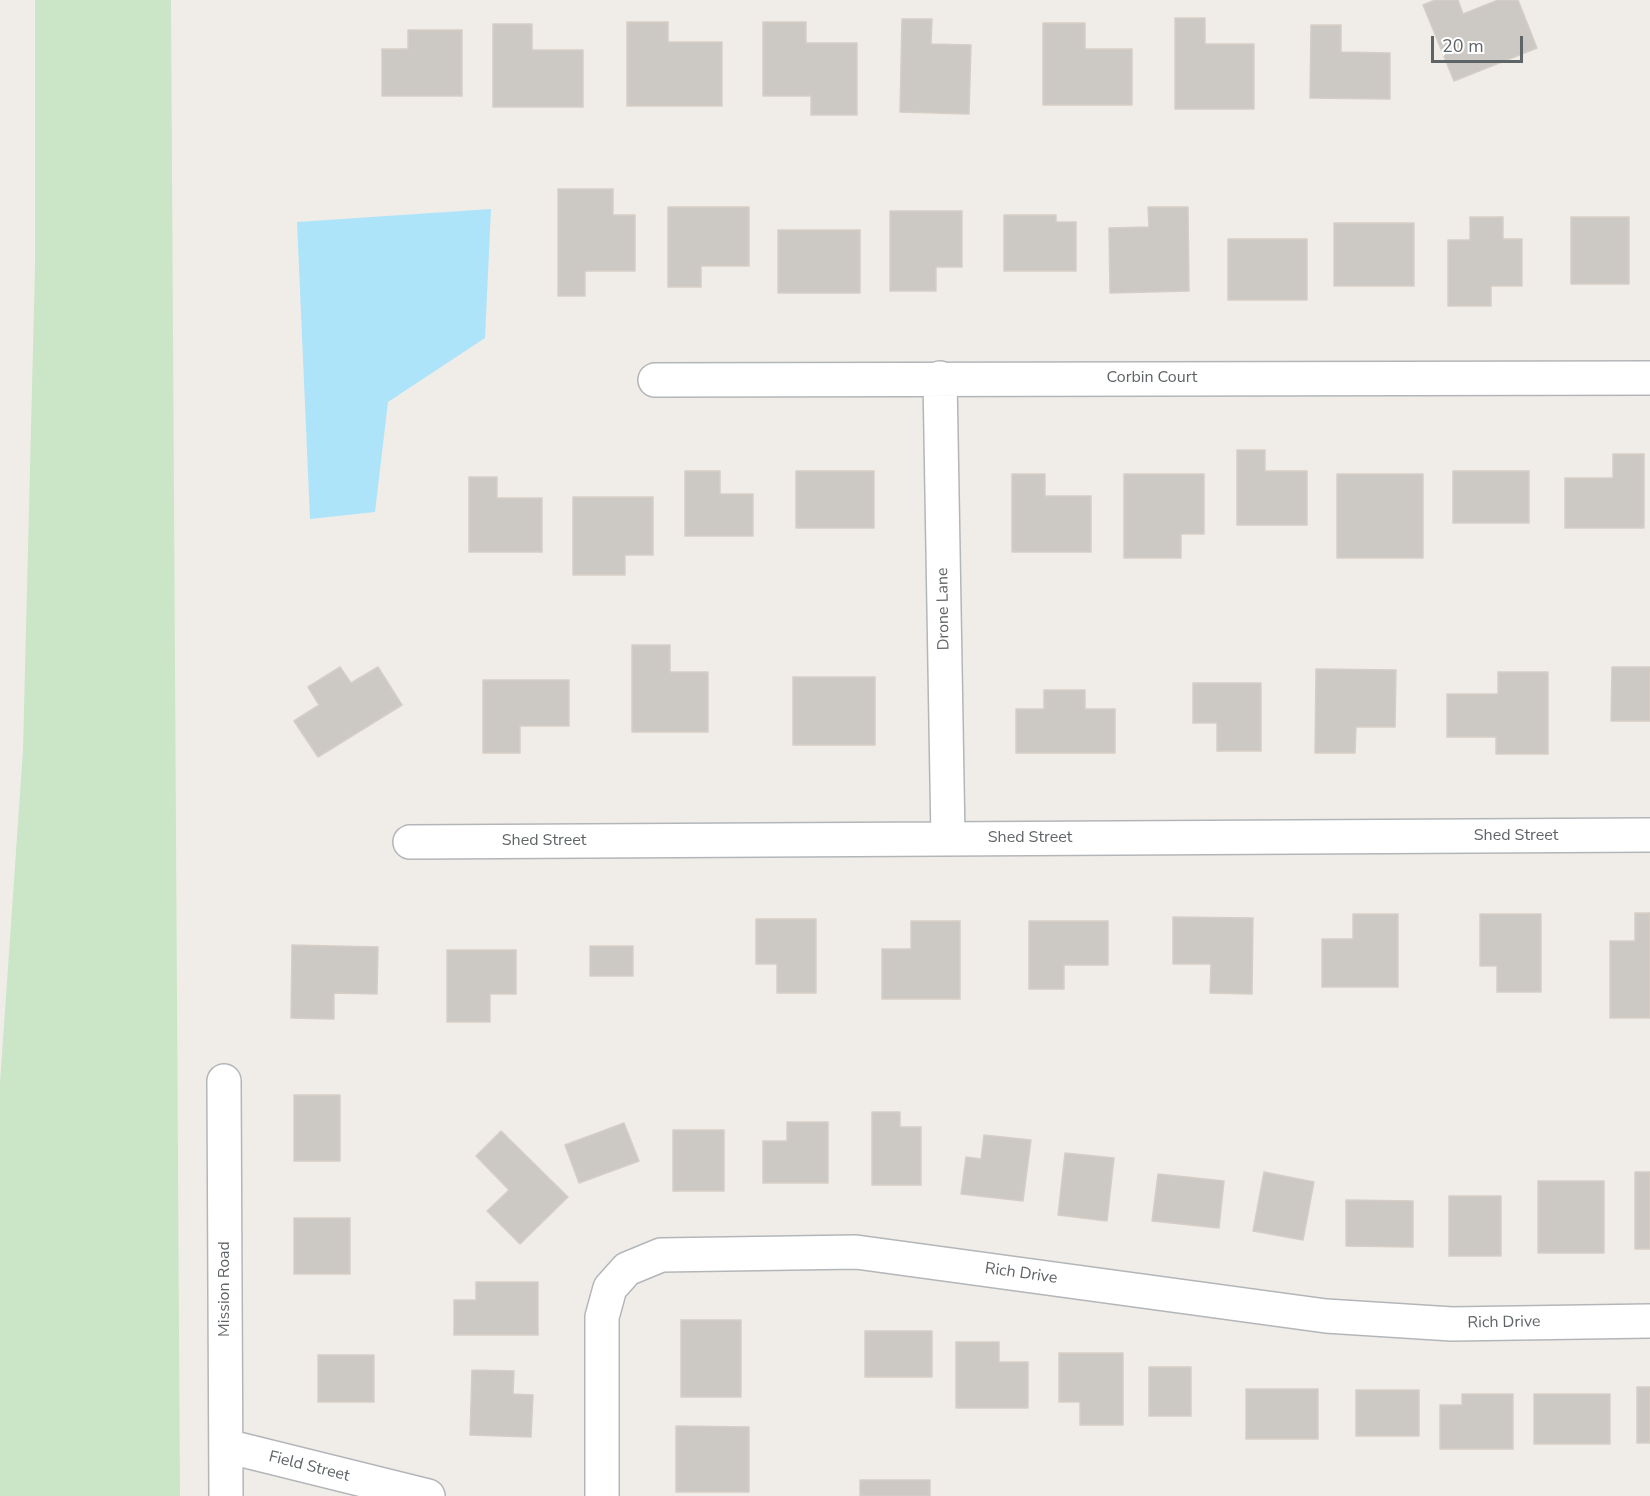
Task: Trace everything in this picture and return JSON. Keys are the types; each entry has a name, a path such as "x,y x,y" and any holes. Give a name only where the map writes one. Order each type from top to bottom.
{"street":[{"name":"Drone Lane","path":"940,378 948,839"},
{"name":"Corbin Court","path":"655,380 1650,378"},
{"name":"Shed Street","path":"410,842 1650,835"},
{"name":"Mission Road","path":"224,1081 226,1496"},
{"name":"Rich Drive","path":"602,1496 602,1317 610,1288 627,1269 661,1255 856,1251 1326,1316 1452,1324 1650,1321"},
{"name":"Field Street","path":"226,1446 428,1496"}],"green space":[{"path":"35,0 171,0 180,1496 0,1496 0,1083 23,750 35,267"}],"water":[{"path":"491,209 485,338 388,402 375,512 310,519 297,222"}],"building":[{"path":"1435,0 1458,0 1463,14 1498,0 1518,0 1537,48 1454,81 1423,5"},
{"path":"1175,18 1205,18 1205,44 1254,44 1254,109 1175,109"},
{"path":"902,19 932,19 931,44 971,45 969,114 900,112"},
{"path":"627,22 668,22 668,42 722,42 722,106 627,106"},
{"path":"763,22 806,22 806,43 857,43 857,115 811,115 811,96 763,96"},
{"path":"1043,23 1085,23 1085,49 1132,49 1132,105 1043,105"},
{"path":"493,24 532,24 532,50 583,50 583,107 493,107"},
{"path":"1311,25 1341,25 1341,52 1390,53 1390,99 1310,98"},
{"path":"408,30 462,30 462,96 382,96 382,49 408,49"},
{"path":"558,189 613,189 613,215 635,215 635,271 585,271 585,296 558,296"},
{"path":"668,207 749,207 749,266 701,266 701,287 668,287"},
{"path":"1148,207 1188,207 1189,291 1110,293 1109,228 1149,227"},
{"path":"890,211 962,211 962,267 936,267 936,291 890,291"},
{"path":"1004,215 1056,215 1056,222 1076,222 1076,271 1004,271"},
{"path":"1470,217 1503,217 1503,239 1522,239 1522,286 1491,286 1491,306 1448,306 1448,240 1470,240"},
{"path":"1571,217 1629,217 1629,284 1571,284"},
{"path":"1334,223 1414,223 1414,286 1334,286"},
{"path":"778,230 860,230 860,293 778,293"},
{"path":"1228,239 1307,239 1307,300 1228,300"},
{"path":"1237,450 1265,450 1265,471 1307,471 1307,525 1237,525"},
{"path":"1613,454 1644,454 1644,528 1565,528 1565,478 1613,478"},
{"path":"685,471 720,471 720,494 753,494 753,536 685,536"},
{"path":"796,471 874,471 874,528 796,528"},
{"path":"1453,471 1529,471 1529,523 1453,523"},
{"path":"1012,474 1045,474 1045,496 1091,496 1091,552 1012,552"},
{"path":"1124,474 1204,474 1204,534 1181,534 1181,558 1124,558"},
{"path":"1337,474 1423,474 1423,558 1337,558"},
{"path":"469,477 497,477 497,498 542,498 542,552 469,552"},
{"path":"573,497 653,497 653,555 625,555 625,575 573,575"},
{"path":"632,645 670,645 670,672 708,672 708,732 632,732"},
{"path":"340,667 351,683 378,667 402,705 318,757 294,721 319,705 308,687"},
{"path":"1612,667 1650,667 1650,721 1611,721"},
{"path":"1316,669 1396,670 1395,727 1356,727 1355,753 1315,753"},
{"path":"1498,672 1548,672 1548,754 1496,754 1496,737 1447,737 1447,694 1498,694"},
{"path":"793,677 875,677 875,745 793,745"},
{"path":"483,680 569,680 569,726 520,726 520,753 483,753"},
{"path":"1193,683 1261,683 1261,751 1217,751 1217,723 1193,723"},
{"path":"1044,690 1085,690 1085,709 1115,709 1115,753 1016,753 1016,709 1044,709"},
{"path":"1635,913 1650,913 1650,1018 1610,1018 1610,941 1635,941"},
{"path":"1353,914 1398,914 1398,987 1322,987 1322,939 1353,939"},
{"path":"1480,914 1541,914 1541,992 1497,992 1497,966 1480,966"},
{"path":"1173,917 1253,918 1252,994 1210,993 1211,964 1173,964"},
{"path":"756,919 816,919 816,993 777,993 777,964 756,964"},
{"path":"911,921 960,921 960,999 882,999 882,949 911,949"},
{"path":"1029,921 1108,921 1108,965 1064,965 1064,989 1029,989"},
{"path":"292,945 378,947 377,994 334,993 334,1019 291,1018"},
{"path":"590,946 633,946 633,976 590,976"},
{"path":"447,950 516,950 516,994 490,994 490,1022 447,1022"},
{"path":"294,1095 340,1095 340,1161 294,1161"},
{"path":"872,1112 900,1112 900,1127 921,1127 921,1185 872,1185"},
{"path":"787,1122 828,1122 828,1183 763,1183 763,1141 787,1141"},
{"path":"624,1123 639,1161 579,1183 565,1145"},
{"path":"673,1130 724,1130 724,1191 673,1191"},
{"path":"501,1131 568,1197 520,1244 487,1211 509,1190 476,1156"},
{"path":"984,1135 1031,1140 1023,1201 961,1194 966,1157 981,1159"},
{"path":"1065,1153 1114,1158 1107,1221 1058,1215"},
{"path":"1264,1172 1314,1182 1303,1240 1253,1231"},
{"path":"1635,1172 1650,1172 1650,1249 1635,1249"},
{"path":"1158,1174 1224,1181 1219,1228 1152,1221"},
{"path":"1538,1181 1604,1181 1604,1253 1538,1253"},
{"path":"1449,1196 1501,1196 1501,1256 1449,1256"},
{"path":"1346,1200 1413,1201 1413,1247 1346,1246"},
{"path":"294,1218 350,1218 350,1274 294,1274"},
{"path":"476,1282 538,1282 538,1335 454,1335 454,1300 476,1300"},
{"path":"681,1320 741,1320 741,1397 681,1397"},
{"path":"865,1331 932,1331 932,1377 865,1377"},
{"path":"956,1342 999,1342 999,1362 1028,1362 1028,1408 956,1408"},
{"path":"1059,1353 1123,1353 1123,1425 1080,1425 1080,1402 1059,1402"},
{"path":"318,1355 374,1355 374,1402 318,1402"},
{"path":"1149,1367 1191,1367 1191,1416 1149,1416"},
{"path":"472,1370 514,1371 513,1394 533,1395 531,1437 470,1435"},
{"path":"1637,1387 1650,1387 1650,1443 1637,1443"},
{"path":"1246,1389 1318,1389 1318,1439 1246,1439"},
{"path":"1356,1390 1419,1390 1419,1436 1356,1436"},
{"path":"1462,1394 1513,1394 1513,1449 1440,1449 1440,1405 1462,1405"},
{"path":"1534,1394 1610,1394 1610,1444 1534,1444"},
{"path":"676,1426 749,1427 749,1492 676,1492"},
{"path":"860,1480 930,1480 930,1496 860,1496"}]}
